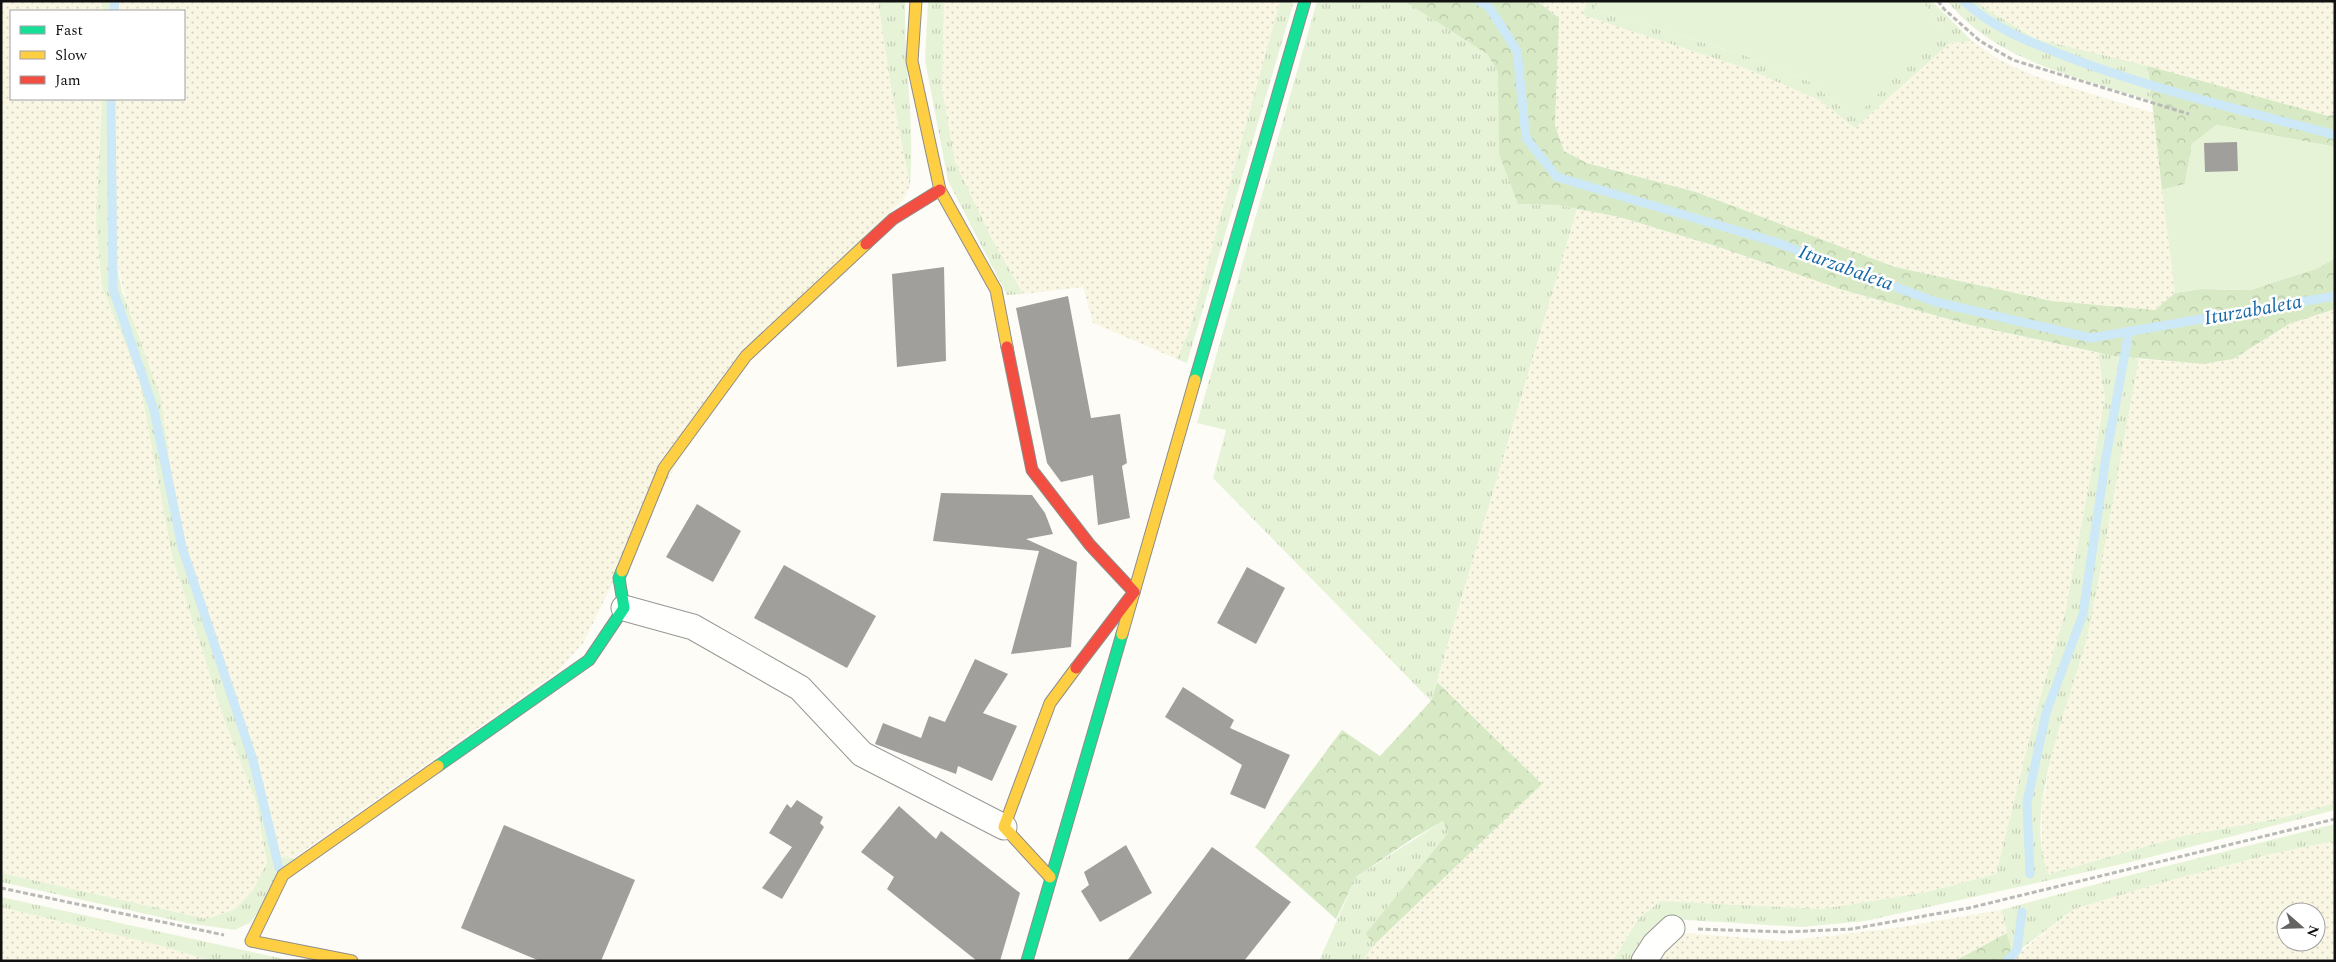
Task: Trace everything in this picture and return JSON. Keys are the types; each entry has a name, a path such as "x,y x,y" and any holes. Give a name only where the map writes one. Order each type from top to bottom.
{"street":[{"path":"916,1 912,61 940,190 996,290 1032,470 1090,545 1134,592"},
{"path":"1032,959 1050,877 1305,1"},
{"path":"352,961 251,941 283,875 589,660 624,608 619,578 664,468 746,356 894,219 940,190"},
{"path":"1004,826 1050,703 1134,592"},
{"path":"624,608 693,627 800,688 862,754 1004,826 1050,877"},
{"path":"1644,961 1655,944 1672,928"}],"path":[{"path":"1938,1 1944,9 1980,41 2013,60 2189,114"},
{"path":"1672,928 1785,932 1852,929 1969,908 2335,819"},
{"path":"1,888 251,941"}],"shaded area":[{"path":"1,1 103,1 103,10 10,10 10,100 102,100 96,221 102,287 139,378 172,556 224,719 256,802 267,863 253,890 235,909 207,919 1,873"},
{"path":"114,1 878,1 891,88 910,186 904,199 727,370 613,582 584,642 557,672 295,857 281,857 269,808 196,593 111,238 112,100 185,100 185,10 114,10"},
{"path":"944,1 1280,1 1190,328 1177,359 1093,323 1083,287 1023,294 991,237 954,162 942,89"},
{"path":"1537,1 1587,1 1584,15 1747,69 1819,100 1855,128 1950,43 1972,41 2000,60 2034,76 2153,113 2175,293 2155,310 2052,301 1895,267 1696,192 1587,163 1564,151 1555,125 1558,18"},
{"path":"1978,1 2335,1 2335,114 2328,116 2036,39 1983,7"},
{"path":"1577,209 1619,217 1719,247 1843,290 1970,325 2098,353 2105,397 2065,613 2037,708 1996,874 1927,892 1822,909 1661,901 1639,918 1613,961 1362,961 1375,944 1542,784 1437,682"},
{"path":"2335,309 2335,803 2286,817 2183,836 2049,874 2042,858 2042,806 2053,748 2089,626 2139,359 2203,364 2233,359 2289,324"},
{"path":"2335,841 2335,961 2009,961 2074,909 2164,882 2271,854"},
{"path":"1,907 162,946 212,961 1,961"},
{"path":"2001,910 2007,933 1955,961 1658,961 1670,943 1684,933 1785,941 1895,928"}],"green space":[{"path":"108,0 113,4 112,10 104,10 102,6"},
{"path":"878,1 905,1 911,140 910,186 891,88"},
{"path":"928,1 944,1 942,89 955,162 991,237 1023,294 1007,295 948,181 925,60"},
{"path":"1280,1 1294,1 1187,363 1177,359 1190,328"},
{"path":"1317,1 1404,1 1487,54 1498,72 1518,204 1557,205 1577,209 1431,701 1213,478 1226,430 1197,423"},
{"path":"1404,1 1537,1 1559,18 1555,125 1564,151 1587,163 1696,192 1895,267 2052,301 2155,310 2175,293 2201,289 2250,290 2318,268 2335,258 2335,309 2289,324 2233,359 2203,364 2114,356 1970,325 1843,290 1719,247 1619,217 1557,205 1518,204 1499,154 1498,72 1487,54"},
{"path":"1587,1 1598,1 1595,9 1746,56 1811,82 1854,118 1941,27 1922,1 1932,1 1972,41 1950,43 1855,128 1819,100 1747,69 1583,15"},
{"path":"1598,1 1922,1 1941,27 1929,43 1854,118 1811,82 1746,56 1595,9"},
{"path":"1947,1 1978,1 1983,7 2036,39 2148,66 2152,101 2069,75 2015,54 1967,22"},
{"path":"2148,66 2328,116 2335,114 2335,147 2217,125 2192,144 2185,184 2162,190"},
{"path":"102,100 112,100 111,238 122,291 161,398 177,519 196,593 269,808 281,857 295,858 251,922 235,930 187,923 1,882 1,873 207,919 235,909 253,890 267,863 256,802 224,719 172,556 139,378 102,287 96,221"},
{"path":"2217,125 2335,147 2335,258 2318,268 2250,290 2201,289 2175,293 2162,190 2185,184 2192,144"},
{"path":"2098,353 2139,359 2090,624 2053,750 2045,784 2041,817 2042,848 2049,874 2183,836 2286,817 2335,803 2335,810 2131,862 1865,921 1802,927 1671,919 1649,931 1632,961 1613,961 1639,918 1661,901 1822,909 1927,892 1996,874 2037,708 2065,613 2105,398"},
{"path":"1437,682 1542,784 1375,944 1365,934 1448,833 1443,821 1412,839 1356,877 1336,919 1255,847 1342,730 1380,756 1431,701"},
{"path":"1443,821 1448,833 1365,934 1375,944 1362,961 1319,961 1356,877"},
{"path":"2335,824 2335,841 2271,854 2164,882 2074,909 2013,955 2001,910 2123,877"},
{"path":"1,897 284,959 285,961 212,961 162,946 1,907"},
{"path":"2007,933 2013,955 2009,961 1955,961"}],"building":[{"path":"2237,142 2238,171 2205,172 2204,143"},
{"path":"944,267 946,361 897,367 892,274"},
{"path":"1068,296 1091,418 1120,414 1127,463 1122,466 1130,518 1098,525 1093,475 1061,482 1047,463 1016,308"},
{"path":"941,493 1032,495 1045,513 1053,534 1026,539 1077,562 1071,647 1011,654 1039,551 933,541"},
{"path":"697,504 741,531 713,582 666,557"},
{"path":"784,565 876,616 847,668 754,618"},
{"path":"1247,567 1285,588 1256,644 1217,623"},
{"path":"975,659 1008,674 983,713 1017,726 992,781 958,766 956,774 875,744 883,723 921,738 929,716 945,722"},
{"path":"1183,687 1234,720 1230,728 1290,755 1265,809 1230,794 1242,765 1165,717"},
{"path":"797,800 823,817 820,823 824,827 782,899 762,888 792,847 769,833 787,804 791,808"},
{"path":"899,806 936,839 941,831 1020,893 1000,961 977,961 887,889 894,877 861,852"},
{"path":"504,825 635,880 601,961 540,961 461,928"},
{"path":"1126,845 1152,893 1100,922 1081,891 1089,885 1084,872"},
{"path":"1212,847 1291,902 1244,961 1127,961"}],"waterway":[{"path":"114,10 115,1"},
{"name":"Iturzabaleta","path":"1479,1 1489,7 1517,51 1526,138 1557,177 1775,242 1936,302 2091,338 2335,296"},
{"path":"1964,1 1976,11 2013,34 2100,69 2200,99 2335,135"},
{"path":"111,100 113,289 154,410 182,547 253,760 279,868"},
{"path":"2030,874 2027,803 2046,713 2083,614 2106,457 2129,331"},
{"path":"2007,961 2017,950 2022,912"}],"traffic: fast":[{"path":"1195,380 1305,1"},
{"path":"438,766 589,660 624,608 619,578 622,571"},
{"path":"1027,961 1122,634"}],"traffic: slow":[{"path":"916,1 912,61 940,190 996,290 1007,347"},
{"path":"622,571 664,468 746,356 866,244"},
{"path":"1122,634 1195,380"},
{"path":"1050,877 1004,827 1050,703 1076,668"},
{"path":"352,961 251,941 283,875 438,766"}],"traffic: jam":[{"path":"866,244 893,219 940,190"},
{"path":"1007,347 1032,470 1090,545 1134,592 1076,668"}]}
